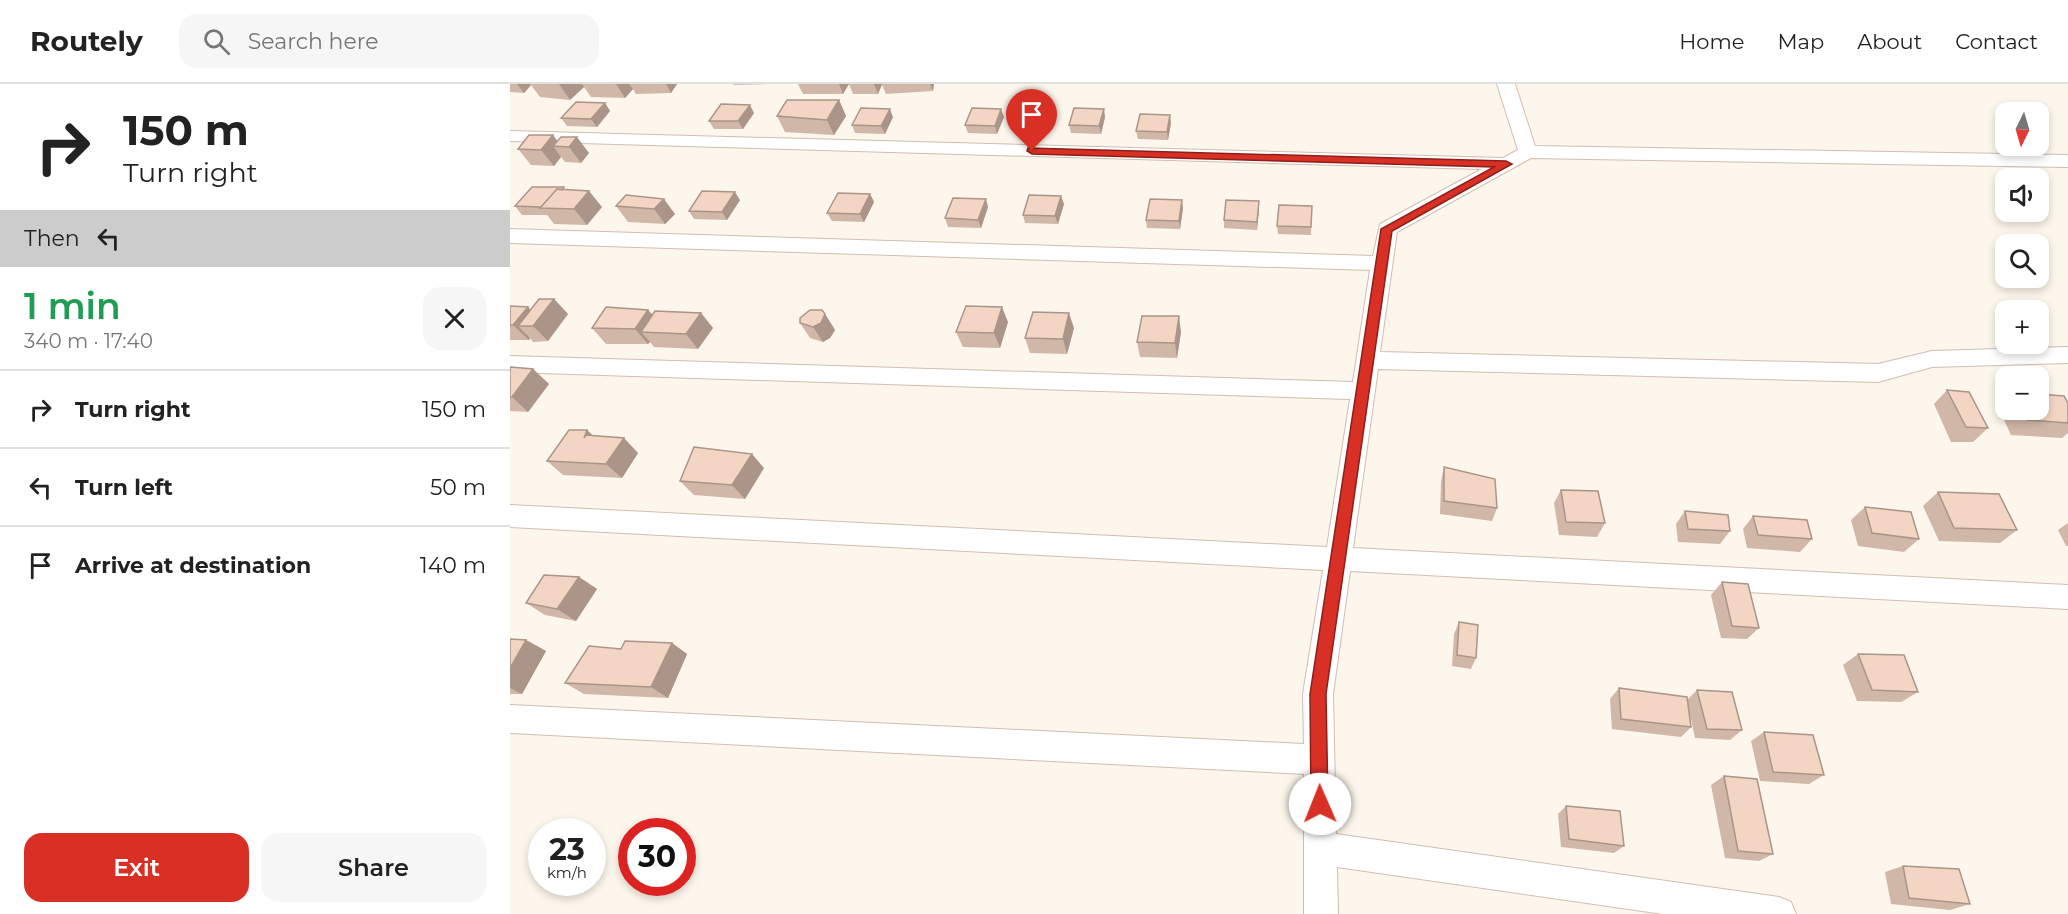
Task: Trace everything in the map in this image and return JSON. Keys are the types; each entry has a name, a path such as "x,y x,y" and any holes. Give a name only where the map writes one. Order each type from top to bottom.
{"street":[{"path":"1506,84 1517,158"},
{"path":"510,136 1517,158 2068,160"},
{"path":"1321,914 1318,694 1387,229 1517,158"},
{"path":"510,236 1382,263"},
{"path":"1367,360 1878,373 1932,359 2068,355"},
{"path":"510,364 1362,391"},
{"path":"510,516 2068,597"},
{"path":"510,719 1319,760"},
{"path":"1320,848 1779,914"}],"building":[{"path":"787,100 839,100 827,120 777,116"},
{"path":"576,102 605,103 591,119 561,118"},
{"path":"721,104 750,105 738,121 709,121"},
{"path":"861,108 890,109 881,126 852,125"},
{"path":"972,108 1001,109 995,126 965,125"},
{"path":"1074,108 1104,109 1099,126 1069,125"},
{"path":"1140,114 1170,115 1167,132 1136,131"},
{"path":"529,135 553,135 541,150 518,149"},
{"path":"561,137 577,137 569,147 553,146"},
{"path":"532,187 564,187 562,190 557,189 541,207 515,206"},
{"path":"557,189 589,191 574,209 540,208"},
{"path":"702,191 735,192 722,212 689,211"},
{"path":"838,193 870,194 860,214 827,213"},
{"path":"626,195 664,199 654,209 616,206"},
{"path":"1029,195 1061,196 1055,216 1023,215"},
{"path":"953,198 986,199 978,220 945,218"},
{"path":"1150,199 1182,200 1179,221 1146,220"},
{"path":"1226,200 1259,201 1257,222 1224,220"},
{"path":"1279,205 1312,206 1311,227 1277,226"},
{"path":"539,299 554,299 533,326 518,326"},
{"path":"510,306 528,307 513,325 510,325"},
{"path":"966,306 1002,307 994,333 956,332"},
{"path":"606,307 648,310 635,329 592,328"},
{"path":"810,310 822,310 825,314 821,323 813,327 800,323 800,318"},
{"path":"655,311 701,313 686,334 641,332"},
{"path":"1033,312 1069,313 1063,339 1025,338"},
{"path":"1142,316 1179,316 1175,343 1137,342"},
{"path":"510,367 533,369 512,397 510,397"},
{"path":"1947,390 1969,392 1988,428 1966,427"},
{"path":"2049,395 2064,396 2068,403 2068,423 2027,420 2049,420"},
{"path":"569,430 587,430 584,438 586,435 624,438 606,464 547,461"},
{"path":"694,447 752,454 732,485 680,481"},
{"path":"1444,467 1495,479 1497,508 1444,501"},
{"path":"1561,490 1598,491 1605,523 1566,522"},
{"path":"1938,492 1999,494 2017,530 1954,528"},
{"path":"1865,507 1911,512 1919,539 1872,533"},
{"path":"1685,511 1728,515 1730,531 1688,529"},
{"path":"1753,516 1807,520 1812,539 1758,535"},
{"path":"544,575 579,577 557,609 526,603"},
{"path":"1722,582 1748,584 1759,628 1732,626"},
{"path":"1459,622 1478,625 1476,658 1457,655"},
{"path":"510,639 526,640 510,668"},
{"path":"625,641 672,643 651,687 565,683 589,646 621,649"},
{"path":"1858,654 1904,655 1918,692 1872,690"},
{"path":"1619,688 1687,697 1691,727 1621,719"},
{"path":"1697,690 1732,692 1742,730 1707,729"},
{"path":"1764,732 1813,735 1824,775 1773,772"},
{"path":"1724,776 1757,779 1773,854 1738,851"},
{"path":"1566,806 1620,811 1624,846 1569,839"},
{"path":"1903,866 1959,869 1970,904 1909,898"}],"route":[{"path":"1032,151 1506,164 1387,229 1318,694 1320,804"}]}
